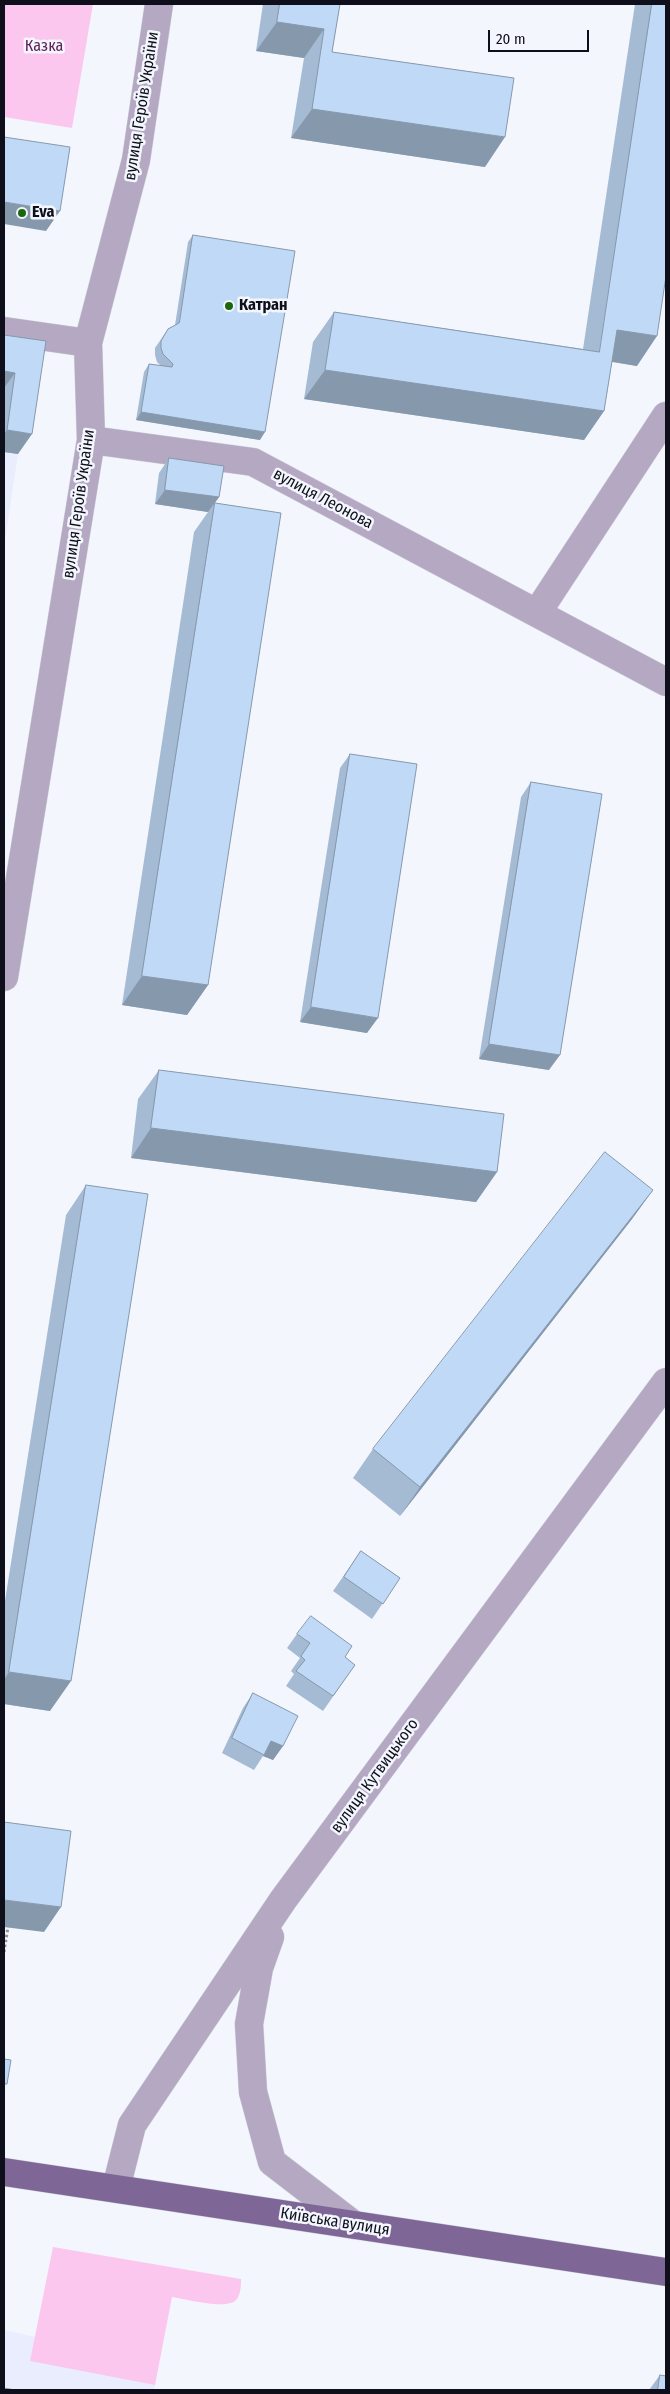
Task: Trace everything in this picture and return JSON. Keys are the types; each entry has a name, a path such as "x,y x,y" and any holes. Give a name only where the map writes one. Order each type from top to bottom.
{"main road":[{"name":"Київська вулиця","path":"4,2172 666,2272"}],"street":[{"name":"вулиця Героїв України","path":"4,977 91,440 88,343 136,160 158,4"},
{"path":"4,331 88,343"},
{"path":"537,613 666,416"},
{"name":"вулиця Леонова","path":"91,440 253,462 666,682"},
{"name":"вулиця Кутвицького","path":"116,2188 132,2125 283,1900 666,1382"},
{"path":"283,1900 259,1968 249,2024 253,2092 272,2162 354,2225"}],"path":[{"path":"4,1952 8,1927"}],"shaded area":[{"path":"4,452 18,454 4,547"},
{"path":"4,2330 159,2364 154,2390 4,2390"}],"green space":[{"name":"Казка","path":"4,4 93,4 72,128 4,117"},
{"path":"53,2247 241,2279 240,2292 237,2299 225,2304 172,2297 155,2385 30,2361"}],"building":[{"path":"280,4 340,4 332,52 514,78 505,137 312,109 324,29 277,22"},
{"path":"652,4 666,4 666,276 657,336 617,330 604,411 325,370 334,312 599,352"},
{"path":"4,137 70,147 60,211 4,202"},
{"path":"193,235 295,251 265,432 141,412 149,364 172,367 173,364 163,354 161,341 168,329 179,323"},
{"path":"4,335 46,341 32,434 7,430 15,373 4,371"},
{"path":"169,458 224,466 219,497 165,490"},
{"path":"215,503 281,513 208,985 142,976"},
{"path":"350,754 417,764 378,1018 311,1007"},
{"path":"531,782 602,794 560,1055 489,1044"},
{"path":"159,1070 504,1114 497,1172 151,1128"},
{"path":"605,1152 653,1190 420,1487 373,1449"},
{"path":"86,1185 148,1194 71,1681 9,1672"},
{"path":"361,1551 400,1578 383,1604 344,1577"},
{"path":"311,1616 352,1646 345,1657 355,1665 333,1696 296,1671 305,1660 301,1656 310,1643 297,1634"},
{"path":"253,1693 298,1716 283,1746 271,1741 264,1755 232,1738"},
{"path":"4,1822 71,1831 61,1907 4,1900"},
{"path":"4,2059 11,2060 7,2084 4,2084"},
{"path":"660,2375 666,2376 666,2390 658,2390"}],"place":[{"name":"Eva","path":"22,213"},
{"name":"Катран","path":"229,306"}]}
